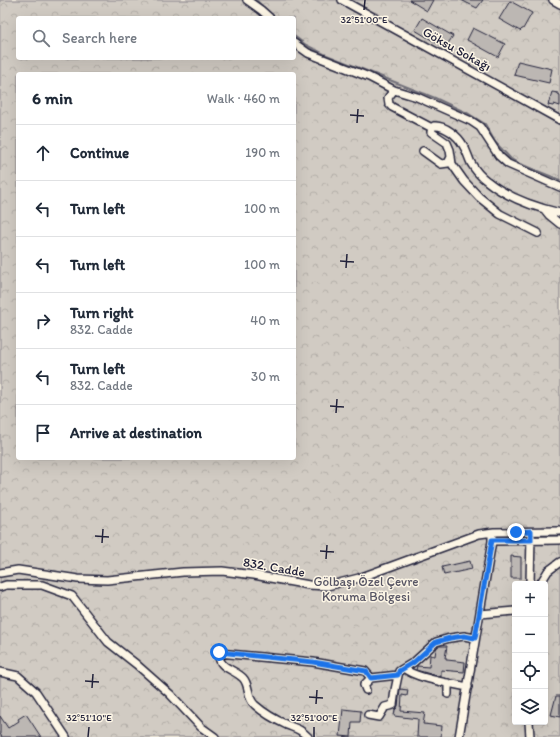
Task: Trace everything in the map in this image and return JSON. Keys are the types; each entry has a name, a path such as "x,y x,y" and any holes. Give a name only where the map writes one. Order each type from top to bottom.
{"street":[{"path":"247,0 268,16"},
{"name":"Göksu Sokağı","path":"342,0 560,120"},
{"path":"553,0 560,4"},
{"path":"296,44 308,53 369,77 394,90 417,97 471,121 480,127 499,156 508,164 560,187"},
{"path":"394,90 388,98 389,104 392,107 432,128 434,126 439,126 458,138 464,146 470,162 477,172 488,182 530,206 560,213"},
{"path":"432,128 431,132 447,143 450,150 452,164 470,189 479,198 500,214 538,233"},
{"path":"423,152 441,164 448,163 451,157"},
{"path":"545,210 549,216 560,224"},
{"path":"530,581 531,531"},
{"name":"832. Cadde","path":"0,573 18,570 78,579 107,580 183,572 222,571 309,585 327,586 359,578 479,534 560,531"},
{"path":"459,737 492,538 560,540"},
{"path":"542,581 548,571 560,562"},
{"path":"0,587 6,585 42,585 72,596 108,642 170,694 201,727 215,737"},
{"path":"480,614 512,612"},
{"path":"368,715 380,716 385,707 393,705 399,671 414,662 436,642 464,636 475,638"},
{"path":"308,737 301,730 287,725 254,704 244,679 222,664 219,658 219,652 313,662 366,671 371,678"},
{"path":"404,668 407,672 468,687"},
{"path":"0,672 18,676 36,692 66,737"},
{"path":"366,690 364,685 371,678 398,675"},
{"path":"448,683 448,694"},
{"path":"530,725 530,737"}],"green space":[{"name":"Gölbaşı Özel Çevre Koruma Bölgesi","path":"0,0 560,0 560,737 0,737"}],"building":[{"path":"409,0 433,0 427,11"},
{"path":"461,0 483,0 477,8"},
{"path":"510,1 532,13 523,29 520,31 499,19"},
{"path":"422,18 453,36 445,48 415,30"},
{"path":"473,28 505,44 498,57 467,40"},
{"path":"518,61 552,69 549,83 514,75"},
{"path":"552,92 560,95 560,106 554,104 553,106 548,105"},
{"path":"511,556 521,557 521,578 511,578"},
{"path":"470,561 472,569 444,575 442,567"},
{"path":"438,646 447,646 445,658 447,658 447,660 465,662 464,672 441,670 441,677 416,670 417,666 429,667 430,655 435,656"},
{"path":"400,689 408,690 407,696 402,695 401,711 425,713 423,724 442,726 441,737 417,737 418,719 394,716 395,710 398,706"},
{"path":"556,696 560,696 560,717 551,715"},
{"path":"343,709 361,711 360,722 352,722 351,737 340,736"},
{"path":"26,714 41,737 2,737 0,734 0,716 8,728 19,721 18,719"}],"waterway":[{"path":"256,0 273,16"},
{"path":"296,38 306,45 324,54 435,98 469,114 485,124 495,142 511,159 560,180"}],"route":[{"path":"219,652 235,655 313,662 366,671 371,678 382,678 398,675 399,671 414,662 436,642 464,636 475,638 492,540 531,540 531,531 516,532"}]}
